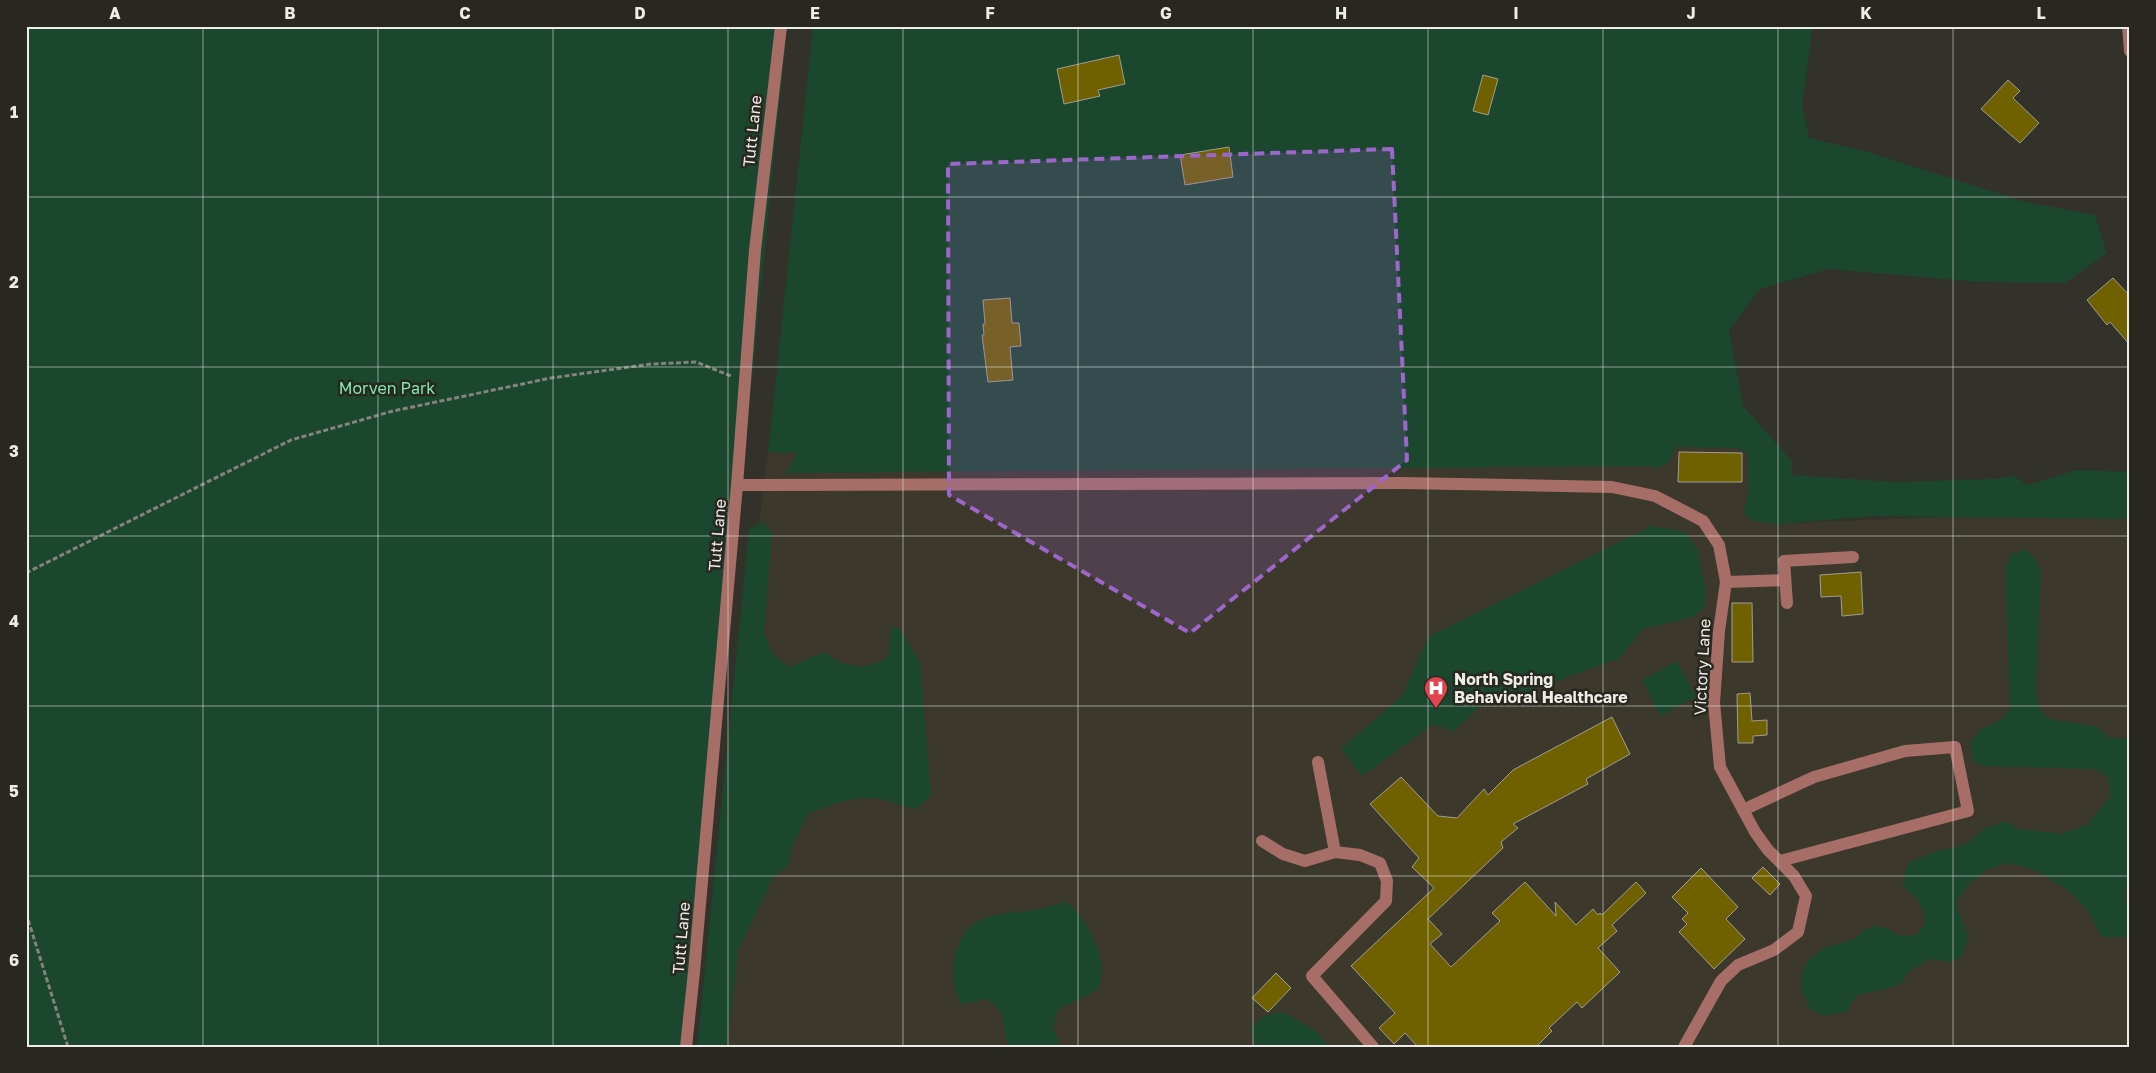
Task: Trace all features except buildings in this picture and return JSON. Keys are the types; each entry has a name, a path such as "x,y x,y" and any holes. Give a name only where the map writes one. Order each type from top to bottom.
{"street":[{"name":"Tutt Lane","path":"686,1047 737,485 755,250 781,26"},
{"path":"2128,26 2130,51"},
{"name":"Victory Lane","path":"737,485 1402,482 1612,487 1655,496 1703,521 1719,546 1726,582 1719,631 1714,703 1720,767 1768,850 1794,876 1806,896 1798,932 1774,950 1738,965 1722,981 1684,1047"},
{"path":"1787,603 1784,561 1853,557"},
{"path":"1726,582 1785,580"},
{"path":"1744,810 1814,776 1905,751 1956,747 1968,811 1780,861"},
{"path":"1318,762 1335,852"},
{"path":"1262,841 1283,854 1305,861 1335,852 1360,855 1380,864 1386,881 1386,902 1312,976 1373,1047"}],"path":[{"path":"26,573 291,440 393,411 551,378 651,364 696,362 725,372 745,383"},
{"path":"26,913 68,1047"}],"highlighted area":[{"path":"1392,149 1407,460 1190,633 949,495 948,164"}],"shaded area":[{"name":"North Spring Behavioral Healthcare","path":"1650,411 1792,461 1791,523 2130,510 2130,1047 715,1047 757,539 768,452"}],"green space":[{"name":"Morven Park","path":"26,26 787,26 686,1047 26,1047"},
{"path":"813,26 1813,26 1802,104 1809,138 1868,152 2025,202 2095,215 2107,253 2065,283 1980,282 1828,269 1760,289 1729,330 1743,406 1792,461 1791,475 1896,482 1992,479 2014,476 2028,485 2076,470 2130,472 2130,519 1873,516 1781,525 1753,521 1744,513 1749,486 1748,453 1736,448 1676,447 1670,461 1659,468 1644,466 786,473 797,453 768,452"},
{"path":"762,521 772,532 764,633 772,653 789,667 824,652 848,665 871,665 888,657 891,627 899,628 920,662 931,796 916,809 889,801 865,798 840,802 808,814 792,846 789,865 773,878 738,951 727,1047 697,1047 749,529"},
{"path":"1651,526 1686,532 1698,551 1706,593 1704,608 1693,617 1643,629 1620,658 1531,691 1487,700 1453,732 1434,724 1362,776 1341,749 1402,696 1428,637"},
{"path":"2027,550 2036,560 2041,573 2036,691 2041,712 2049,719 2096,726 2108,737 2122,739 2130,737 2130,886 2124,891 2126,903 2130,906 2130,934 2122,937 2102,937 2087,909 2066,889 2034,870 2009,863 1988,869 1970,883 1957,900 1957,907 1968,936 1962,957 1950,962 1929,959 1907,973 1902,983 1884,990 1859,995 1848,1011 1829,1015 1818,1014 1810,1009 1802,992 1801,979 1807,961 1826,947 1854,939 1864,930 1877,926 1889,929 1899,936 1916,935 1925,924 1921,906 1902,884 1908,863 1937,851 1955,848 1971,841 1984,829 2004,821 2019,829 2061,834 2086,825 2110,797 2108,777 2095,769 1982,766 1973,761 1970,743 1981,729 2001,720 2010,708 2005,569 2011,554"},
{"path":"1677,661 1696,697 1660,716 1642,680"},
{"path":"1066,902 1074,908 1089,929 1100,956 1101,981 1093,992 1058,1009 1053,1029 1058,1038 1058,1047 1011,1047 1006,1041 1002,1014 987,998 976,1002 960,1004 956,991 953,965 956,952 967,931 982,919 1002,914 1040,909"},
{"path":"1283,1012 1316,1031 1329,1047 1255,1047 1251,1029 1254,1025 1265,1016"}],"place":[{"name":"North Spring Behavioral Healthcare","path":"1436,709"}]}
